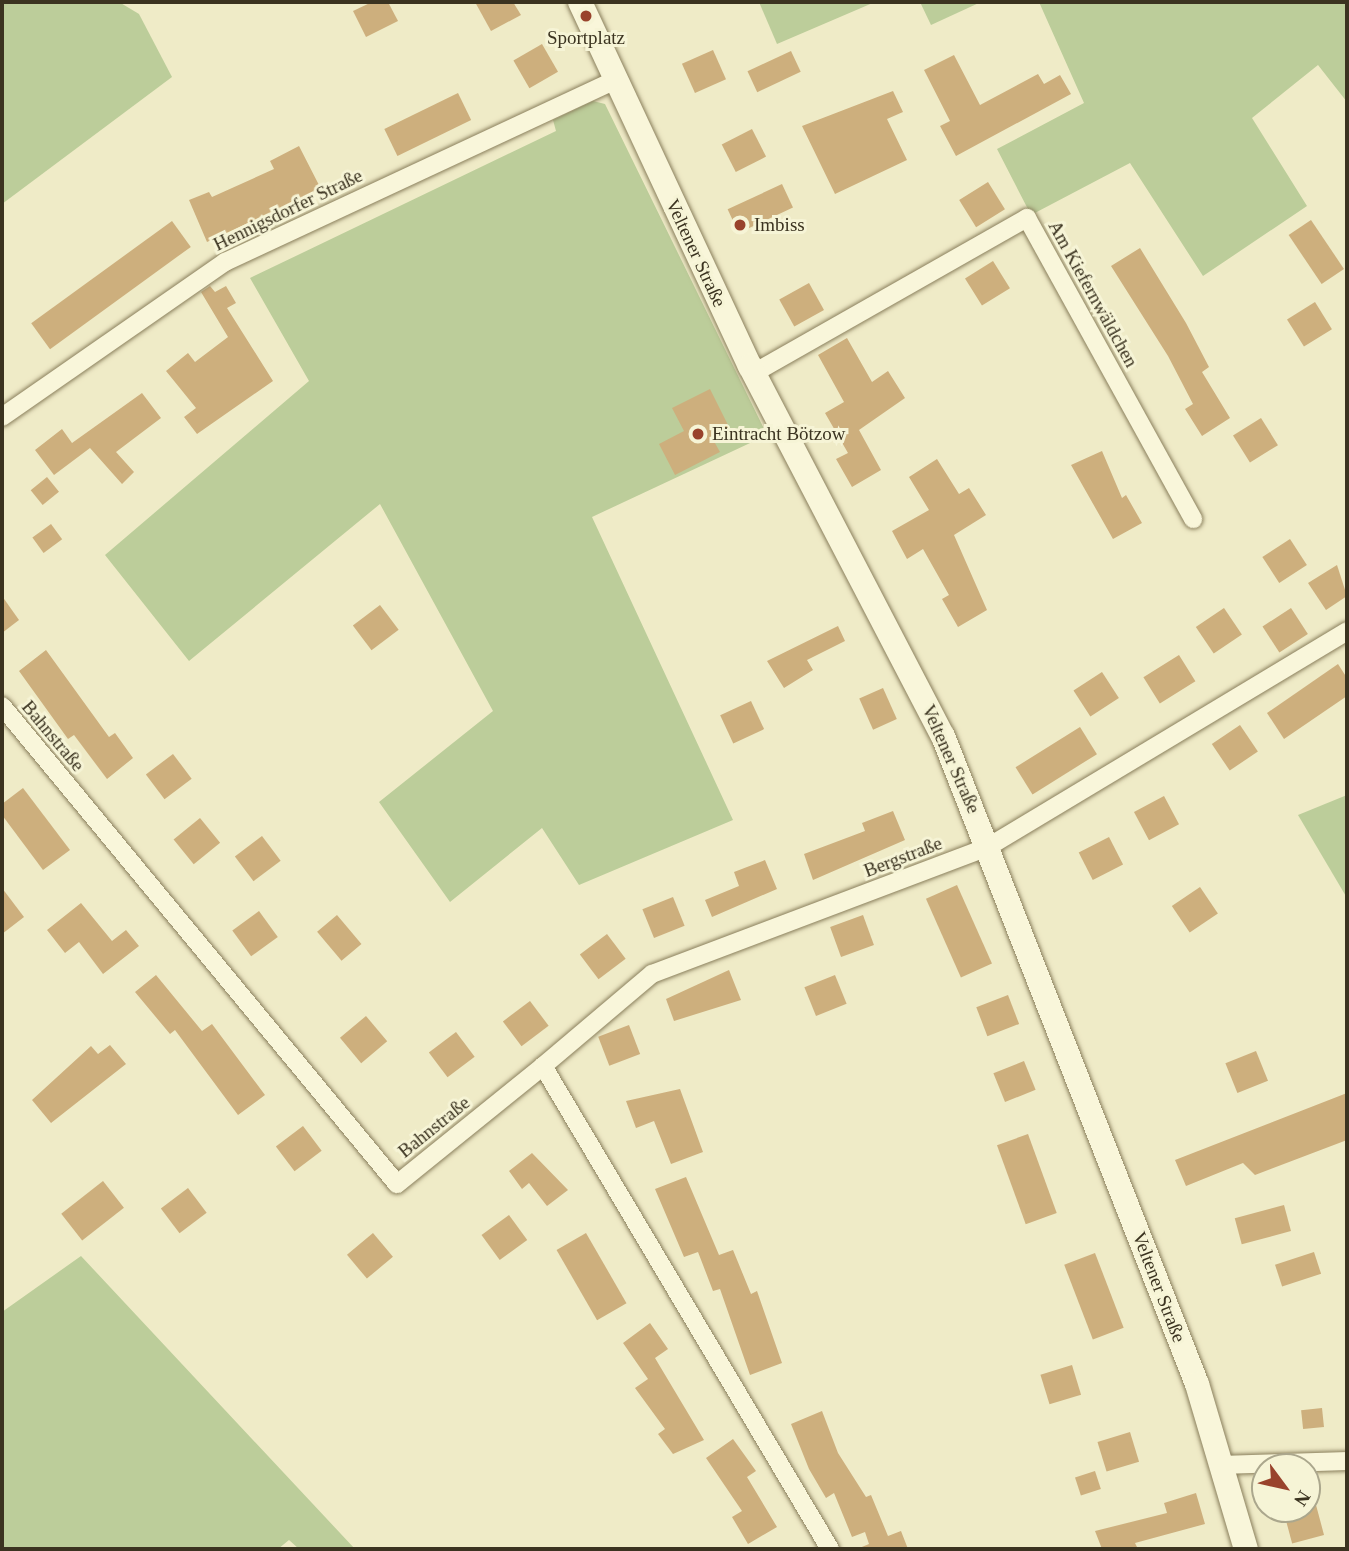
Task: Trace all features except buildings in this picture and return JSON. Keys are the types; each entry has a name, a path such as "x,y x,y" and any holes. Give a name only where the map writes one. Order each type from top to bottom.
{"main road":[{"name":"Veltener Straße","path":"580,2 754,373 919,688 988,847 1196,1384 1246,1549"}],"street":[{"name":"Hennigsdorfer Straße","path":"2,418 225,262 615,80"},
{"name":"Am Kiefernwäldchen","path":"754,373 1027,218 1193,519"},
{"name":"Bergstraße","path":"543,1066 652,974 988,847 1347,631"},
{"name":"Bahnstraße","path":"2,706 397,1184 543,1066"},
{"path":"543,1066 830,1549"},
{"path":"1221,1465 1347,1461"}],"green space":[{"path":"2,2 119,2 139,14 172,77 2,204"},
{"path":"759,2 875,2 777,44"},
{"path":"920,2 981,2 931,25"},
{"path":"1039,2 1347,2 1347,102 1318,65 1252,118 1307,206 1203,276 1130,163 1031,215 997,149 1084,103"},
{"path":"593,101 605,104 767,435 592,517 733,820 579,885 542,828 450,902 379,802 493,711 380,504 189,661 105,555 309,381 250,278 556,131 553,120"},
{"path":"1347,795 1347,898 1298,815"},
{"path":"81,1256 355,1549 299,1549 289,1540 278,1549 2,1549 2,1312"}],"place":[{"name":"Sportplatz","path":"586,16"},
{"name":"Imbiss","path":"740,225"},
{"name":"Eintracht Bötzow","path":"698,434"}]}
